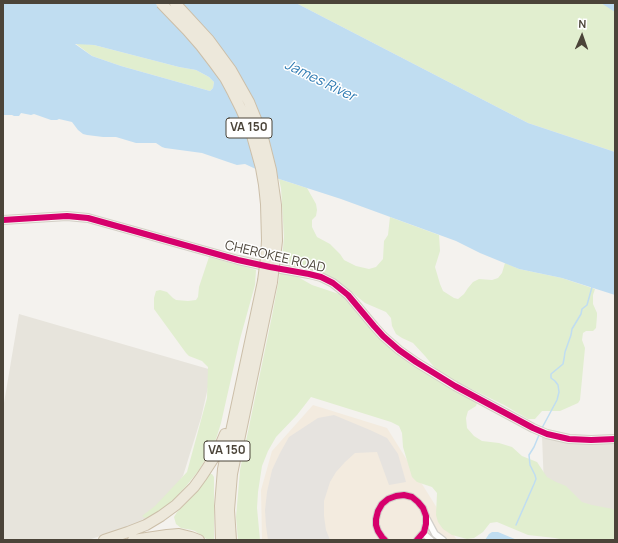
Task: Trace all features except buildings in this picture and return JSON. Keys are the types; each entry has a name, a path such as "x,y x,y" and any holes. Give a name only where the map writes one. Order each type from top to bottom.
{"highway":[{"name":"VA 150","path":"161,3 201,46 225,78 249,128 261,168 264,185 266,204 267,281 232,474 229,510 231,540"},
{"name":"VA 150","path":"175,3 209,40 231,70 249,102 262,134 271,170 276,205 277,241 245,362 223,474 220,510 221,540"},
{"path":"104,540 135,530 154,521 176,505 194,487 213,461 220,446 226,431 233,401 245,362"},
{"path":"133,540 172,534 186,535 199,540"}],"street":[{"name":"CHEROKEE ROAD","path":"3,220 67,216 88,218 238,260 321,277 333,283 348,295 378,331 399,350 455,386 529,426 547,434 569,439 615,439"},
{"path":"386,540 378,531 376,525 379,508 388,499 404,495 412,497 418,502 423,508 426,518 435,534 443,540"},
{"path":"417,540 423,533 426,518"},
{"path":"423,533 432,540"}],"shaded area":[{"path":"19,314 212,370 201,418 183,476 166,502 143,521 88,540 3,540 3,409"},
{"path":"313,405 387,428 457,540 262,540 261,490 272,451"},
{"path":"334,415 387,438 398,454 406,482 389,485 377,452 355,453 336,472 330,482 324,501 326,530 330,540 268,540 265,510 267,492 272,470 280,453 289,437 318,418"},
{"path":"542,436 594,444 615,444 615,518 544,487"}],"green space":[{"path":"296,3 615,3 615,152 528,123"},
{"path":"75,43 94,45 196,70 209,77 214,82 213,88 210,91 121,66 92,56"},
{"path":"279,179 307,188 316,204 316,216 312,220 312,227 317,237 330,244 344,260 356,266 369,269 376,267 383,259 384,241 388,235 390,217 439,235 440,251 435,267 443,291 454,298 458,299 473,282 479,279 492,280 498,278 502,273 505,263 519,269 562,278 595,289 593,304 597,313 596,328 593,331 586,331 583,333 582,340 585,348 580,400 578,403 560,411 542,411 535,419 528,419 504,405 439,373 413,343 396,334 392,326 391,318 386,312 365,303 335,279 283,262 284,237 281,188"},
{"path":"209,257 256,270 255,285 240,339 221,423 213,447 199,470 167,507 151,517 145,518 142,516 155,506 187,472 207,398 208,367 202,361 189,356 186,353 154,309 154,298 156,291 160,290 167,292 176,300 196,300"},
{"path":"280,273 298,277 312,285 339,294 345,298 378,336 474,400 477,403 476,406 468,411 466,418 467,428 474,436 482,441 499,443 512,447 522,456 537,462 547,477 566,486 582,502 613,509 615,511 615,540 564,540 528,535 497,522 490,523 483,532 474,538 467,539 452,535 443,529 438,522 436,515 437,493 432,487 417,482 412,477 403,447 402,433 399,426 391,422 311,397 297,415 276,437 262,466 257,508 260,540 238,540 236,517 240,470"},
{"path":"210,474 214,477 214,540 208,540 195,531 181,528 176,524 174,517"}],"water":[{"name":"James River","path":"3,3 296,3 528,123 615,152 615,295 562,278 519,269 480,253 456,241 341,199 273,177 245,164 237,165 202,153 165,148 156,143 136,143 116,137 87,135 78,130 72,122 59,119 51,120 34,114 31,115 21,113 19,116 3,115","holes":["75,44 94,45 196,70 209,77 214,82 213,88 210,91 121,66 92,56"]},
{"path":"601,3 615,3 615,12"},
{"path":"492,532 498,532 517,540 485,540"}],"waterway":[{"path":"542,428 557,400 559,392 558,385 551,378 551,374 563,364 572,329 581,314 582,309 587,305 592,287"},
{"path":"516,525 536,479 530,465 529,455 539,435"}],"cycle path":[{"path":"3,220 67,216 88,218 238,260 321,277 333,283 348,295 383,336 399,350 455,386 547,434 569,439 615,439"},
{"path":"385,540 378,531 376,525 378,511 382,504 388,499 404,495 412,497 418,502 423,508 426,516 424,532 417,540"}]}
